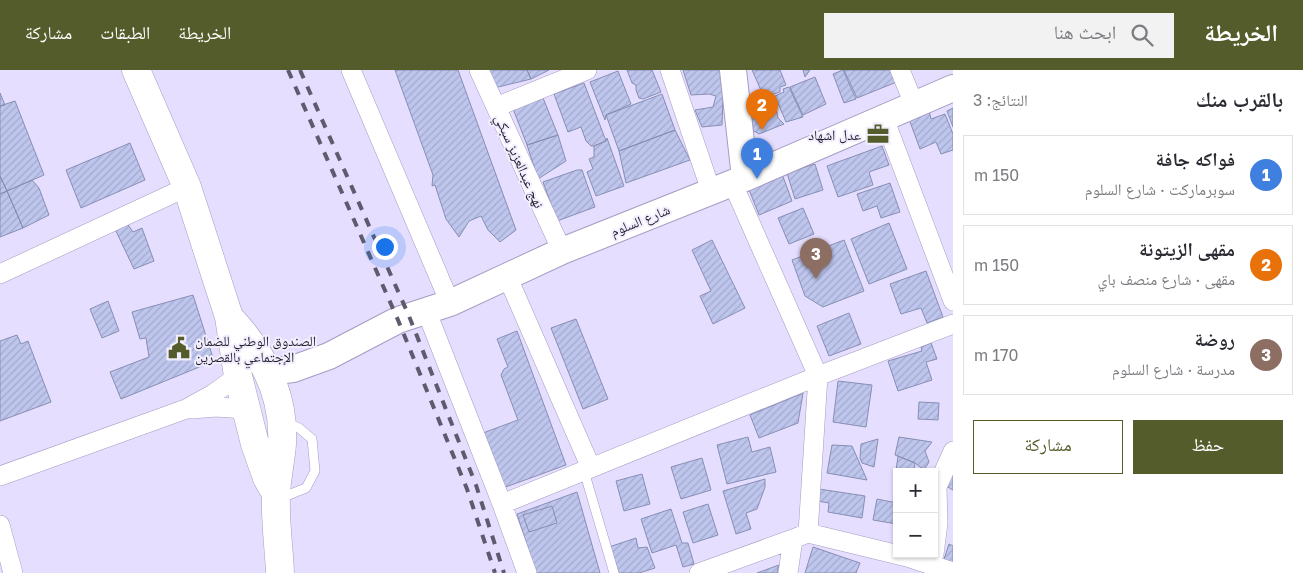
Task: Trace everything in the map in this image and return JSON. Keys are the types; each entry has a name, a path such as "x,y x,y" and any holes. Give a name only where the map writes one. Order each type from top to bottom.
{"main road":[{"path":"136,70 186,187 229,317 238,376 246,409 260,462 276,497"},
{"path":"229,317 258,352 268,372 280,412 281,459 276,497 280,573"},
{"path":"238,376 254,371 268,372"},
{"path":"246,409 280,412"}],"street":[{"path":"351,70 438,306 502,504 527,573"},
{"name":"نهج عبدالعزيز سبكي","path":"479,70 562,252"},
{"path":"496,107 587,70"},
{"path":"670,70 729,184 818,376 801,536 788,573"},
{"path":"729,184 733,70"},
{"path":"900,70 914,104"},
{"name":"شارع السلوم","path":"268,372 293,369 329,356 398,320 508,278 562,252 729,184 953,88"},
{"path":"884,118 953,301"},
{"path":"0,274 186,187"},
{"path":"508,278 587,469"},
{"path":"502,504 818,376 953,324"},
{"name":"شارع السلوم","path":"280,412 298,383 329,356"},
{"path":"0,476 186,409 213,394 238,376"},
{"path":"186,409 216,407 246,409"},
{"path":"938,513 937,488 953,451"},
{"path":"0,525 14,573"},
{"path":"699,573 724,568 801,536 893,554"},
{"path":"933,558 953,572"}],"lane":[{"path":"587,469 614,573"}],"building":[{"path":"395,70 458,70 516,230 500,242 488,230 481,216 469,221 459,237 446,219 435,185 432,186 433,175"},
{"path":"490,70 527,70 531,79 494,88 486,72"},
{"path":"527,70 549,70 531,79"},
{"path":"627,70 652,70 661,92 643,99 639,98 636,85 632,83"},
{"path":"683,70 724,70 722,125 702,127 695,110 713,107 716,96 709,94 691,95"},
{"path":"752,70 780,70 786,85 780,87 780,92 764,97"},
{"path":"803,70 810,70 805,77"},
{"path":"843,70 856,99 844,103 833,74"},
{"path":"844,70 893,70 899,81 857,98"},
{"path":"618,71 631,104 606,115 605,120 590,82"},
{"path":"815,77 826,104 803,115 790,87"},
{"path":"584,83 606,141 594,146 591,146 586,141 581,127 568,132 554,94"},
{"path":"789,87 803,117 786,122 775,96 784,92 783,89"},
{"path":"0,93 5,105 0,106"},
{"path":"541,93 558,135 527,145 512,106"},
{"path":"662,94 675,130 619,151 606,115"},
{"path":"748,97 753,104 774,99 778,118 784,124 759,134 744,125"},
{"path":"15,101 44,175 7,191 0,176 0,106"},
{"path":"953,108 953,127 947,111"},
{"path":"929,111 931,119 945,114 953,134 953,150 941,154 936,142 920,149 909,119"},
{"path":"675,130 690,160 626,183 619,151"},
{"path":"558,135 566,161 538,179 527,145"},
{"path":"607,138 624,186 596,196 587,172 593,169 589,159 594,157 594,146 606,141"},
{"path":"130,143 145,180 81,208 66,170"},
{"path":"882,146 889,165 869,172 873,185 838,197 827,166"},
{"path":"815,164 823,190 795,199 787,173"},
{"path":"582,170 595,207 557,221 543,182"},
{"path":"782,174 792,201 759,215 748,187"},
{"path":"0,176 7,191 0,194"},
{"path":"32,180 39,188 49,215 23,228 7,191"},
{"path":"890,183 900,212 881,218 877,206 863,211 857,194"},
{"path":"7,191 23,228 0,237 0,194"},
{"path":"803,208 814,234 789,244 778,218"},
{"path":"126,222 133,232 142,228 154,261 134,269 115,229"},
{"path":"889,223 907,269 869,284 851,239"},
{"path":"712,240 745,308 713,324 700,296 711,291 692,250"},
{"path":"844,240 864,291 823,307 805,296 792,260"},
{"path":"926,271 943,317 927,323 921,308 901,314 890,284"},
{"name":"الصندوق الوطني للضمان الإجتماعي بالقصرين","path":"193,295 214,361 121,399 110,372 149,357 146,338 140,339 132,312"},
{"path":"108,301 119,331 102,338 90,309"},
{"path":"849,313 861,344 829,356 817,326"},
{"path":"576,319 608,399 583,409 551,328"},
{"path":"517,331 566,465 503,488 483,433 518,420 501,375 504,369 508,367 497,339"},
{"path":"17,335 21,344 28,341 51,402 0,421 0,341"},
{"path":"931,343 937,359 926,362 932,380 898,391 888,361 922,351 921,347"},
{"path":"838,381 872,385 866,427 833,422"},
{"path":"803,393 798,423 759,438 750,415"},
{"path":"919,402 939,403 938,420 918,419"},
{"path":"748,437 752,452 770,447 776,472 727,484 717,445"},
{"path":"899,437 932,442 925,451 929,462 925,468 921,468 915,463 895,455"},
{"path":"878,439 874,467 862,463 860,458 861,444"},
{"path":"832,445 852,446 867,480 827,473"},
{"path":"898,456 915,463 914,468 896,468"},
{"path":"702,458 711,490 681,499 671,467"},
{"path":"953,470 953,490 944,485"},
{"path":"642,474 650,504 624,511 616,481"},
{"path":"765,479 765,487 757,509 746,513 751,529 736,534 723,491"},
{"path":"819,489 865,496 862,518 828,512 829,503 817,501"},
{"path":"577,492 600,573 536,573 517,514"},
{"path":"877,499 893,502 893,523 873,520"},
{"path":"708,504 718,535 693,543 683,512"},
{"path":"552,506 557,523 529,532 523,515"},
{"path":"671,509 682,543 688,543 694,564 683,567 676,545 652,553 641,519"},
{"path":"636,538 638,548 647,547 655,568 639,573 618,573 609,547"},
{"path":"949,544 953,546 953,565 943,562"},
{"path":"813,547 860,563 856,573 805,573"},
{"path":"779,565 777,573 757,573"}],"railway":[{"path":"288,70 398,320 467,489 495,573"},
{"path":"300,70 409,316 476,485 504,573"}],"place":[{"name":"مقهى الزيتونة","path":"762,130"},
{"name":"عدل اشهاد","path":"878,134"},
{"name":"فواكه جافة","path":"757,179"},
{"name":"روضة","path":"816,279"},
{"name":"الصندوق الوطني للضمان الإجتماعي بالقصرين","path":"179,348"}]}
